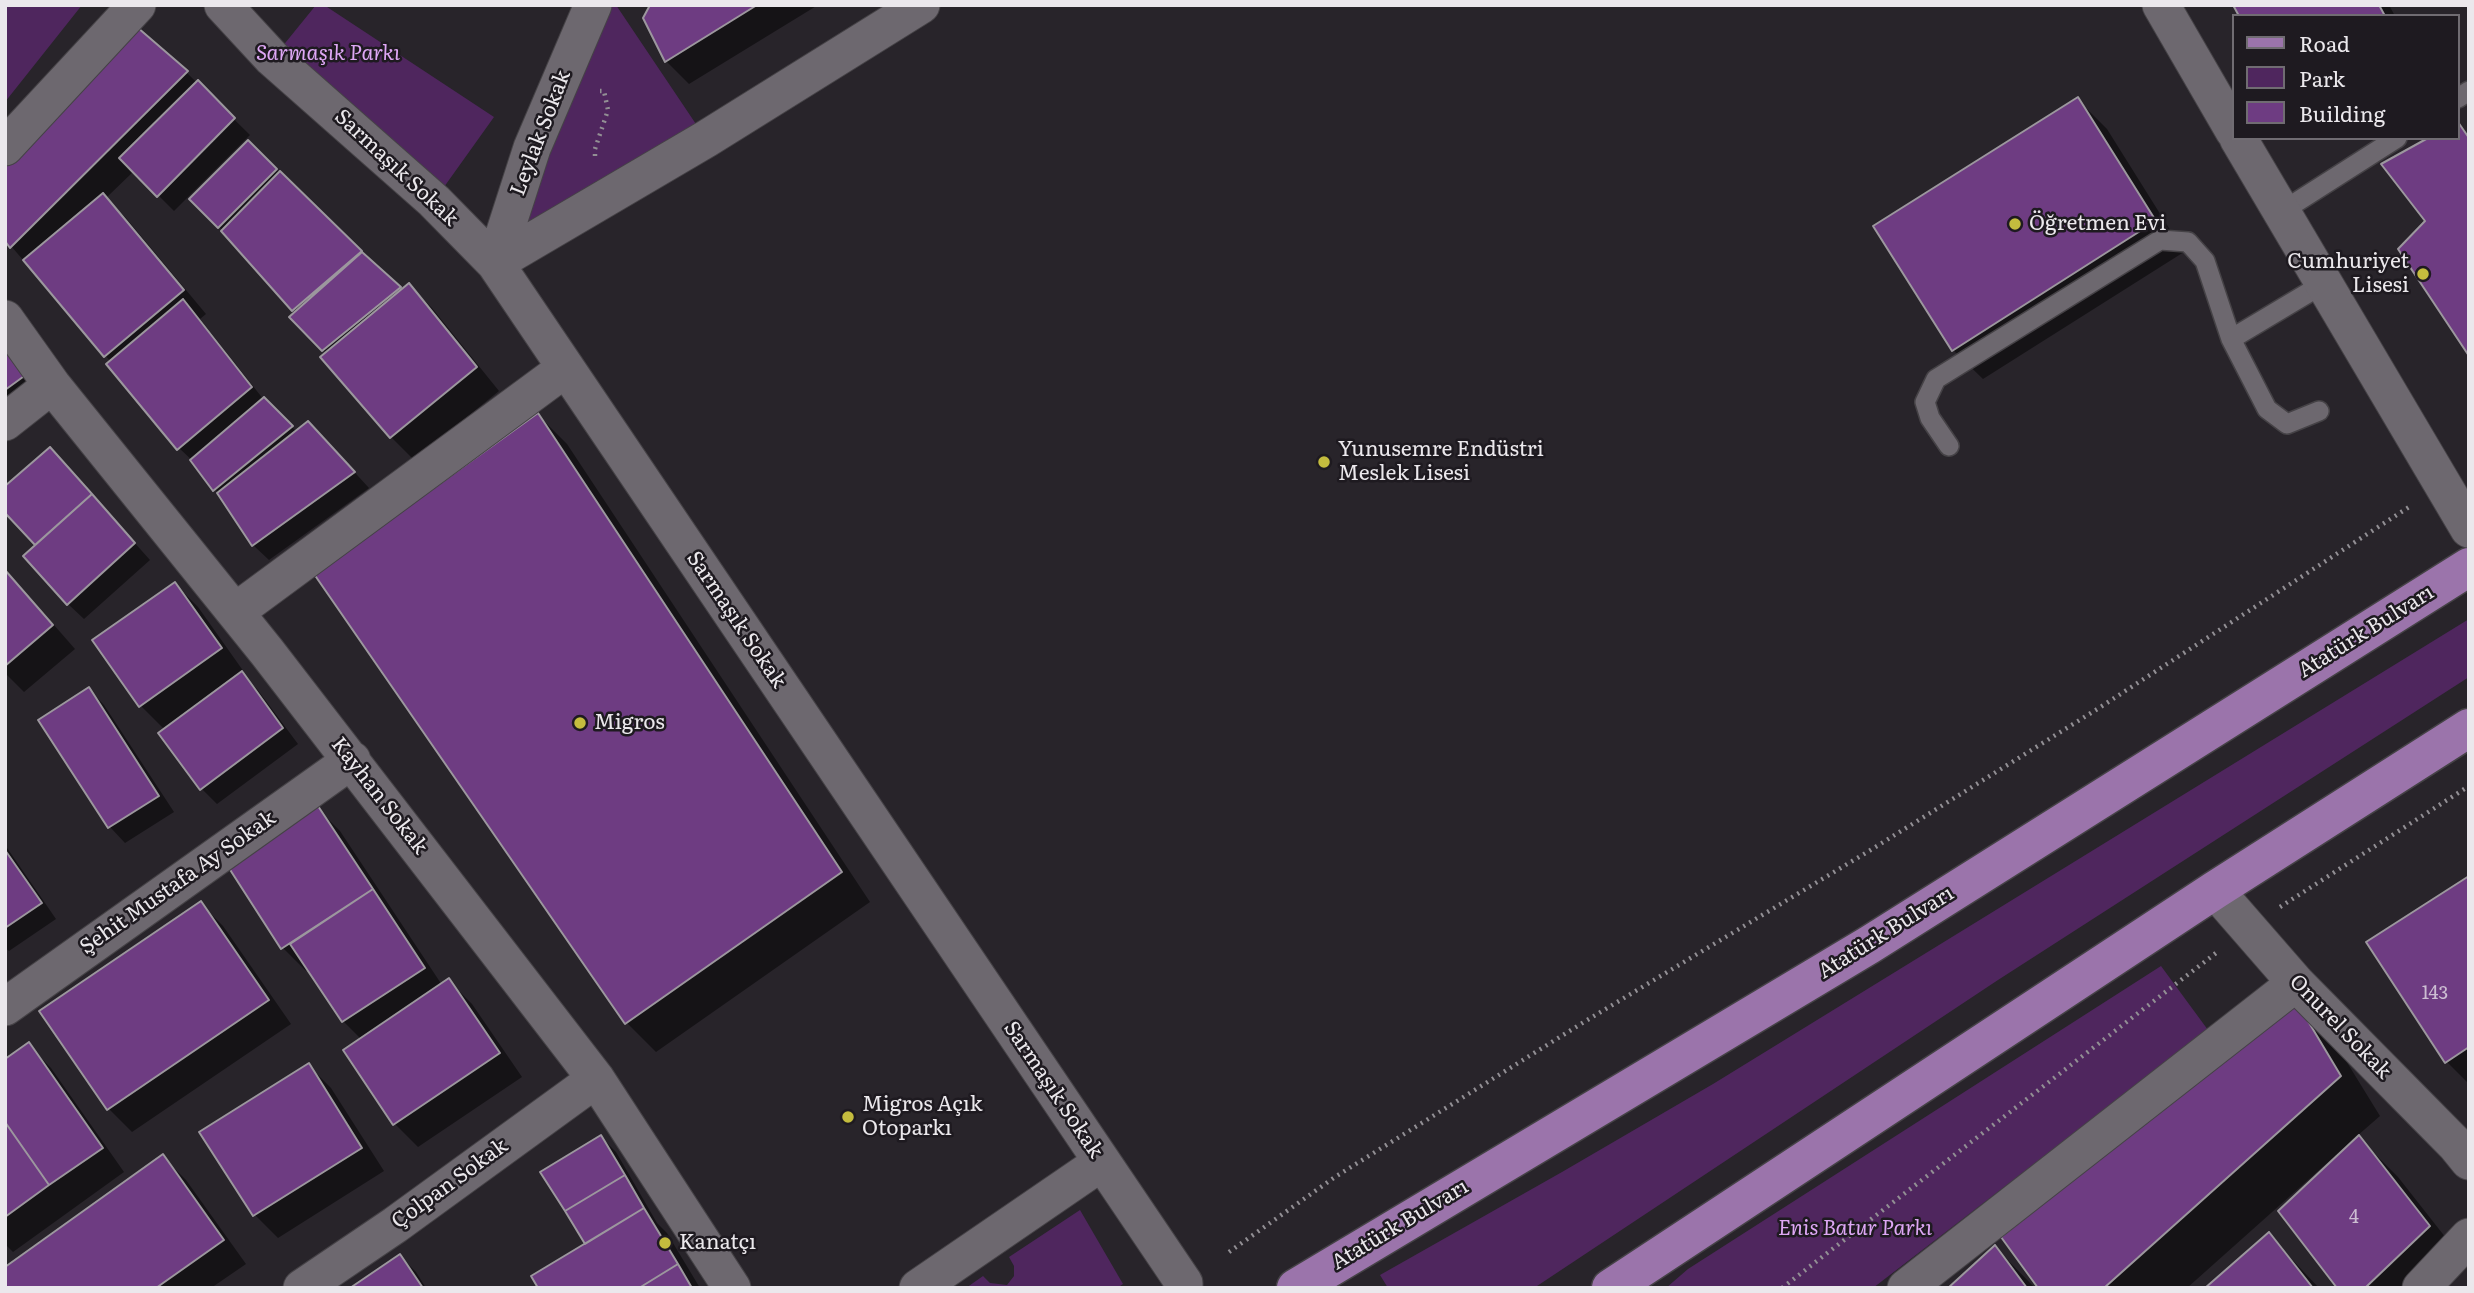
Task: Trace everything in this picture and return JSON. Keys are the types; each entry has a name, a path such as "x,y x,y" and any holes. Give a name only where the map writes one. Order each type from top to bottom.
{"main road":[{"name":"Atatürk Bulvarı","path":"1296,1288 1869,945 2469,567"},
{"path":"1611,1288 2215,890 2469,728"}],"street":[{"path":"5,147 137,5"},
{"name":"Sarmaşık Sokak","path":"223,5 272,58 434,201 495,263 1102,1162 1189,1286"},
{"name":"Leylak Sokak","path":"495,263 532,148 593,5"},
{"path":"495,263 706,139 920,5"},
{"path":"2161,5 2232,128"},
{"path":"2239,140 2469,529"},
{"name":"Kayhan Sokak","path":"5,319 52,385 352,760 596,1079 732,1288"},
{"path":"235,612 566,368"},
{"path":"5,422 52,385"},
{"name":"Şehit Mustafa Ay Sokak","path":"5,1007 352,760"},
{"name":"Onurel Sokak","path":"2215,890 2296,983 2464,1148"},
{"path":"1906,1288 2296,983"},
{"name":"Çolpan Sokak","path":"302,1288 596,1079"},
{"path":"918,1288 1102,1162"},
{"path":"2421,1288 2469,1237"},
{"path":"1633,1288 1666,1252"}],"lane":[{"path":"2281,212 2393,140"},
{"path":"1949,446 1930,418 1925,402 1937,379 2160,240 2188,242 2205,261 2231,340 2267,409 2287,424 2319,411"},
{"path":"2231,340 2323,284"}],"path":[{"path":"593,91 604,91 608,110 595,149 598,202"},
{"path":"1229,1252 1335,1177 2099,708 2442,485"},
{"path":"1782,1288 2248,928 2469,786"}],"green space":[{"path":"5,5 82,5 5,102"},
{"name":"Sarmaşık Parkı","path":"316,5 324,5 494,117 434,201 273,58"},
{"path":"593,5 616,5 706,139 495,263"},
{"path":"2469,619 2469,677 1998,980 1534,1288 1388,1288 1380,1275 1713,1084"},
{"name":"Enis Batur Parkı","path":"2161,966 2208,1030 1873,1288 1666,1288 1688,1269"},
{"path":"1080,1210 1123,1284 1117,1288 966,1288 983,1276 990,1283 1007,1285 1014,1276 1014,1266 1009,1257"}],"building":[{"path":"650,5 757,5 665,62 643,18"},
{"path":"2233,5 2379,5 2384,14 2238,14"},
{"path":"130,21 188,71 10,248 5,241 5,161"},
{"path":"198,80 235,118 157,197 119,158"},
{"name":"Öğretmen Evi","path":"2078,97 2156,221 1952,351 1873,226"},
{"path":"2460,125 2469,138 2469,356 2398,249 2425,221 2381,164 2424,140 2460,140"},
{"path":"248,140 277,169 218,228 189,199"},
{"path":"280,171 362,251 292,311 221,231"},
{"path":"103,193 184,290 104,357 23,260"},
{"path":"362,252 401,287 322,351 289,317"},
{"path":"409,283 477,367 390,438 320,357"},
{"path":"183,299 252,387 177,450 106,364"},
{"path":"5,345 27,374 5,390"},
{"path":"264,397 293,426 213,491 190,460"},
{"name":"Migros","path":"538,413 842,872 625,1024 314,574"},
{"path":"308,421 355,472 252,546 217,493"},
{"path":"50,447 92,494 35,545 5,513 5,486"},
{"path":"92,494 135,543 67,605 23,556"},
{"path":"5,570 53,625 5,666"},
{"path":"175,582 222,648 139,707 92,640"},
{"path":"242,671 283,728 200,790 158,733"},
{"path":"89,687 159,796 108,828 38,720"},
{"path":"318,806 373,889 281,949 227,865"},
{"path":"5,850 42,903 5,928"},
{"path":"2469,876 2469,1047 2445,1063 2366,942"},
{"path":"373,889 425,968 342,1022 290,944"},
{"path":"201,901 269,1000 107,1110 39,1011"},
{"path":"449,978 500,1053 393,1125 343,1050"},
{"path":"2293,996 2341,1076 2104,1288 2038,1288 2001,1237"},
{"path":"29,1042 103,1148 49,1185 5,1122 5,1059"},
{"path":"309,1063 362,1148 253,1216 199,1132"},
{"path":"5,1122 49,1185 5,1217"},
{"path":"601,1135 625,1175 565,1211 540,1172"},
{"path":"2359,1135 2430,1226 2365,1288 2337,1288 2278,1211"},
{"path":"163,1154 224,1240 156,1288 5,1288 5,1267"},
{"path":"625,1175 644,1208 585,1244 565,1211"},
{"path":"644,1208 678,1264 639,1288 538,1288 531,1276"},
{"path":"2269,1232 2313,1288 2205,1288"},
{"path":"1995,1245 2027,1288 1948,1288"},
{"path":"400,1254 423,1288 350,1288"},
{"path":"678,1264 692,1288 639,1288"}],"place":[{"name":"Öğretmen Evi","path":"2015,224"},
{"name":"Cumhuriyet Lisesi","path":"2423,274"},
{"name":"Yunusemre Endüstri Meslek Lisesi","path":"1324,462"},
{"name":"Migros","path":"580,723"},
{"name":"Migros Açık Otoparkı","path":"848,1117"},
{"name":"Kanatçı","path":"665,1243"}]}
